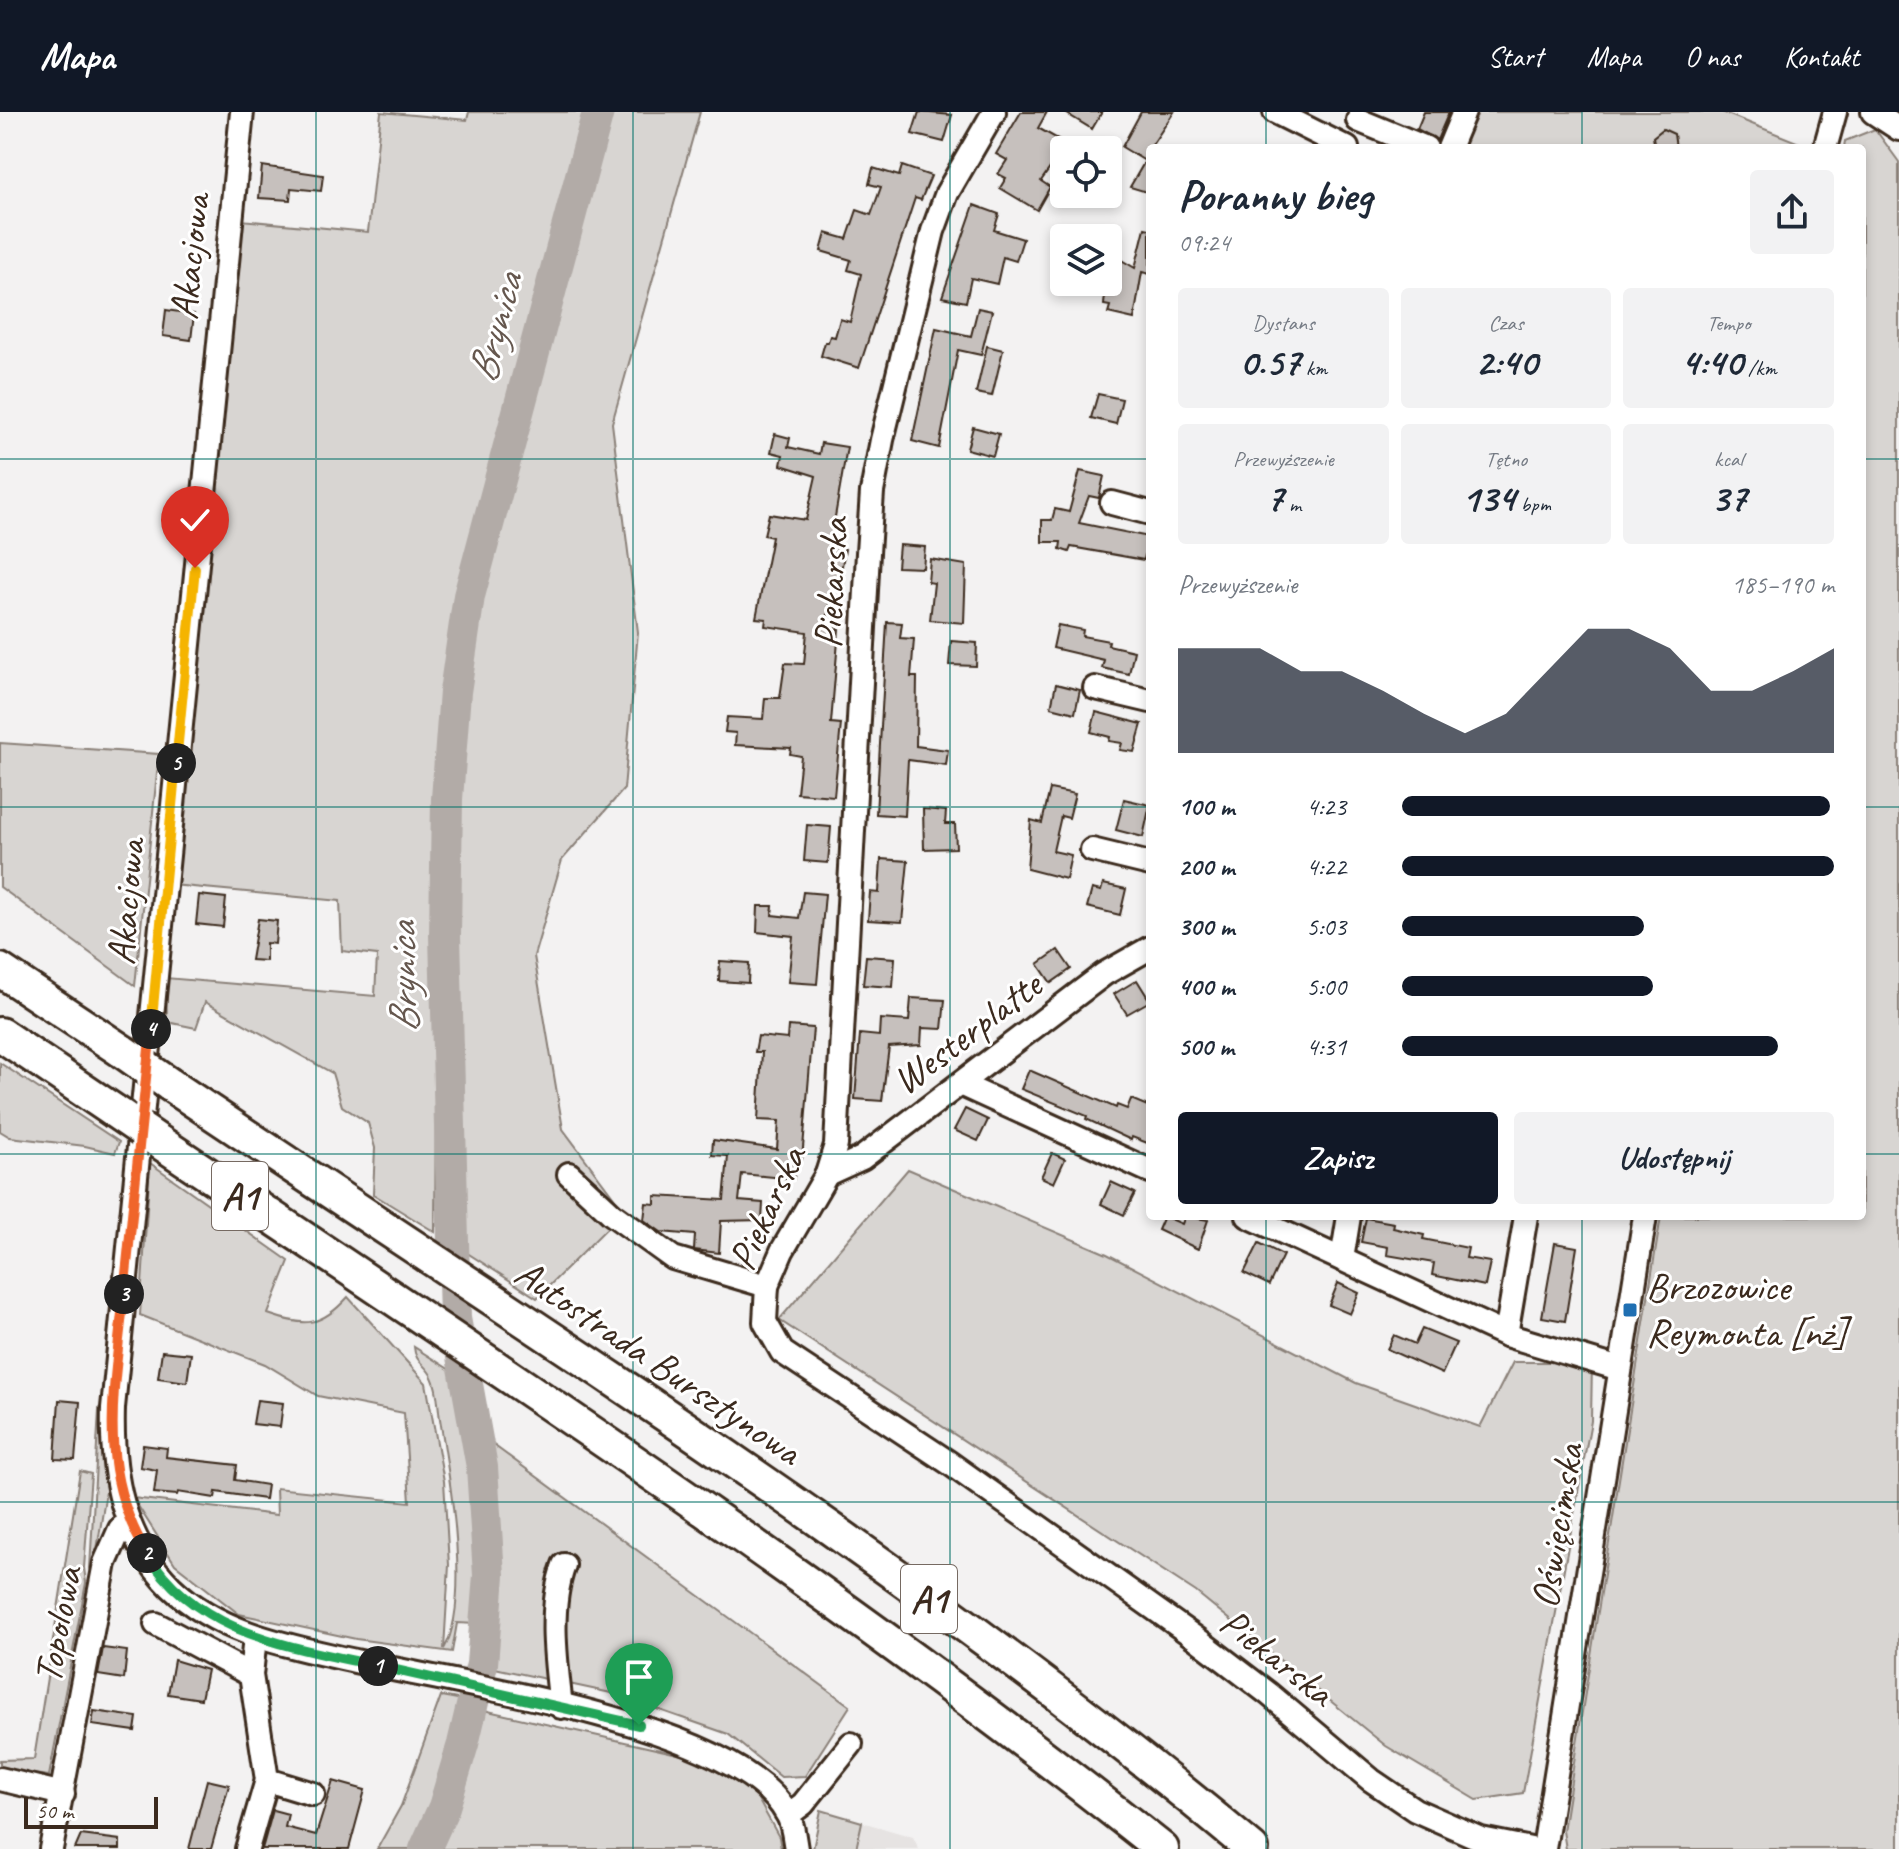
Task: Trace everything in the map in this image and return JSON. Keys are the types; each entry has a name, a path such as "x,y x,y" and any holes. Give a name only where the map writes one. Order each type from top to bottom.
{"highway":[{"name":"Autostrada Bursztynowa","path":"0,970 591,1367 948,1612 1150,1766 1252,1849"},
{"name":"A1","path":"0,1034 597,1435 897,1645 1072,1776 1162,1849"}],"street":[{"name":"Akacjowa","path":"242,112 113,1408 116,1484 128,1522 170,1585 205,1612 255,1637 639,1725 727,1758 762,1784 788,1815"},
{"name":"Piekarska","path":"994,112 947,193 933,231 872,492 836,1145 827,1174 782,1251 767,1286 765,1322 782,1352 948,1462 1197,1639 1269,1694 1371,1780 1404,1802 1481,1839 1531,1849"},
{"path":"1275,112 1339,144"},
{"path":"1451,144 1464,112"},
{"path":"1826,144 1835,112"},
{"path":"1873,112 1899,129"},
{"path":"1349,144 1360,116 1418,144"},
{"path":"1112,503 1146,512"},
{"path":"1095,688 1146,700"},
{"path":"1092,850 1146,863"},
{"name":"Westerplatte","path":"827,1174 862,1158 1104,974 1146,950"},
{"path":"960,1084 1146,1169"},
{"path":"569,1174 612,1214 673,1258 767,1286"},
{"path":"1257,1220 1506,1335 1620,1369"},
{"path":"1342,1259 1348,1220"},
{"path":"1506,1335 1525,1220"},
{"name":"Oświęcimska","path":"1544,1849 1644,1220"},
{"name":"Topolowa","path":"51,1849 105,1563 120,1529 128,1522"},
{"path":"561,1707 556,1657 557,1603 558,1581 564,1565"},
{"path":"156,1624 251,1675"},
{"path":"247,1849 267,1780 251,1675 255,1637"},
{"path":"796,1849 788,1815 810,1796 851,1744"},
{"path":"0,1779 63,1794"},
{"path":"267,1780 313,1794"}],"shaded area":[{"path":"381,112 467,120 469,112 591,112 495,467 465,592 446,706 438,806 435,1232 373,1194 375,1148 368,1123 342,1106 332,1073 205,1002 196,1028 167,1022 166,978 375,996 377,955 342,951 340,901 172,885 241,220 368,232"},
{"path":"608,112 700,112 612,423 638,632 624,789 562,860 534,956 563,1129 624,1211 537,1298 458,1247 455,788 470,644 526,400"},
{"path":"1474,112 1722,112 1802,144 1462,144"},
{"path":"1875,129 1899,162 1899,1849 1566,1849 1563,1831 1660,1220 1866,1220 1866,144 1845,144 1845,141"},
{"path":"0,743 159,754 135,986 0,887"},
{"path":"0,1063 119,1142 115,1153 85,1146 10,1137 0,1131"},
{"path":"150,1163 289,1261 268,1314 292,1321 312,1322 329,1314 348,1297 426,1383 444,1481 449,1565 444,1649 452,1628 456,1601 453,1503 436,1387 430,1373 416,1357 414,1347 458,1375 472,1467 478,1552 476,1624 457,1623 452,1652 356,1639 239,1614 175,1564 133,1498 277,1515 276,1488 410,1502 404,1413 318,1396 265,1364 140,1315"},
{"path":"908,1169 1107,1254 1356,1383 1480,1427 1513,1362 1592,1362 1591,1421 1523,1793 1477,1800 1386,1746 1196,1592 779,1320"},
{"path":"99,1410 103,1417 107,1485 93,1576 90,1568"},
{"path":"488,1441 850,1706 805,1776 781,1777 728,1734 611,1693 490,1667 496,1610 496,1554"},
{"path":"80,1471 91,1474 84,1568 86,1583 49,1776 0,1770 0,1760 34,1759"},
{"path":"441,1696 463,1700 418,1845 416,1849 377,1849 401,1806"},
{"path":"479,1709 691,1757 754,1792 779,1837 781,1849 433,1849 452,1809"},
{"path":"821,1810 862,1822 856,1849 813,1849"},
{"path":"862,1822 913,1837 919,1849 856,1849"}],"building":[{"path":"919,112 952,115 944,142 912,134"},
{"path":"1021,112 1047,112 1038,128 1052,136 1050,136 1050,168 1041,181 1050,187 1037,210 1000,188 1006,178 998,174 1007,160 996,154"},
{"path":"1064,112 1102,112 1092,129"},
{"path":"1141,112 1174,112 1153,144 1146,144 1146,192 1130,187 1145,161 1122,147"},
{"path":"1424,112 1449,112 1437,140 1417,129"},
{"path":"1663,129 1674,134 1675,144 1654,144 1653,137"},
{"path":"262,166 323,175 321,191 291,188 290,200 259,198"},
{"path":"902,166 931,176 921,200 915,198 859,368 821,356 825,342 830,336 835,337 840,319 850,322 861,274 848,270 851,260 821,251 826,233 847,239 857,210 871,215 881,187 869,184 873,168 899,176"},
{"path":"974,205 999,214 994,230 1023,239 1016,261 1003,257 997,284 971,278 966,302 942,297"},
{"path":"1146,228 1146,273 1142,272 1134,319 1108,313 1110,306 1104,305 1105,296 1122,296 1122,260 1135,268"},
{"path":"978,308 992,311 981,355 958,350 939,448 912,441 936,328 971,336"},
{"path":"166,310 194,314 191,340 163,336"},
{"path":"987,346 1003,350 992,396 976,393"},
{"path":"1098,394 1122,399 1116,424 1091,418"},
{"path":"973,427 999,434 993,456 967,449"},
{"path":"775,434 790,438 788,447 819,454 821,443 847,447 830,546 845,549 839,583 832,582 826,627 839,629 831,723 841,724 834,796 797,793 801,756 790,754 791,748 735,745 736,733 725,732 727,717 763,719 765,698 780,698 785,663 804,664 807,632 765,626 766,619 756,618 772,537 764,535 769,514 806,520 816,476 781,465 783,455 771,452"},
{"path":"1080,471 1104,476 1099,498 1089,496 1079,523 1146,536 1144,560 1071,547 1069,552 1060,549 1061,542 1042,542 1042,520 1052,520 1055,509 1069,512"},
{"path":"899,545 925,547 923,568 897,567"},
{"path":"930,559 966,565 964,623 930,620 934,583 928,582"},
{"path":"887,622 902,623 900,638 914,639 911,677 917,677 916,746 948,750 946,765 908,760 905,816 876,814"},
{"path":"1058,625 1083,630 1082,636 1109,641 1108,645 1134,651 1129,674 1102,668 1104,660 1053,648"},
{"path":"951,641 977,643 976,666 949,665"},
{"path":"1056,684 1080,690 1075,713 1051,707"},
{"path":"1096,712 1142,724 1134,752 1120,750 1122,743 1109,741 1110,737 1091,732"},
{"path":"1050,789 1075,794 1069,818 1061,816 1053,851 1071,855 1066,879 1027,869 1031,820 1042,823"},
{"path":"1124,799 1146,804 1143,837 1116,830"},
{"path":"923,809 946,811 945,824 955,824 956,848 924,849"},
{"path":"807,825 831,827 828,863 804,861"},
{"path":"881,859 908,861 902,922 868,920 870,892 879,893"},
{"path":"1103,884 1126,889 1120,915 1087,907 1092,889 1101,891"},
{"path":"803,892 825,894 817,984 788,982 793,936 757,932 758,906 773,906 772,915 799,918"},
{"path":"199,895 226,898 223,927 196,924"},
{"path":"258,919 277,921 275,944 266,943 266,961 251,960"},
{"path":"1058,950 1071,969 1051,983 1038,964"},
{"path":"866,956 895,958 893,987 863,985"},
{"path":"720,961 749,963 748,983 719,981"},
{"path":"1137,980 1146,995 1146,1003 1127,1014 1114,994"},
{"path":"911,998 945,1000 942,1029 922,1028 921,1045 889,1047 882,1101 855,1099 860,1034 879,1036 880,1019 909,1021"},
{"path":"788,1026 813,1028 802,1160 796,1159 794,1179 742,1174 739,1201 763,1203 762,1220 721,1221 719,1253 694,1250 695,1235 661,1232 644,1220 646,1203 655,1204 655,1196 724,1200 728,1156 712,1155 713,1140 777,1149 779,1121 758,1120 762,1052 755,1052 758,1036 787,1039"},
{"path":"1029,1070 1116,1108 1117,1105 1127,1109 1131,1099 1146,1105 1146,1142 1132,1137 1131,1140 1086,1119 1087,1116 1021,1089"},
{"path":"965,1109 988,1120 978,1141 954,1130"},
{"path":"1052,1153 1065,1159 1054,1183 1041,1177"},
{"path":"1111,1182 1135,1193 1124,1215 1101,1204"},
{"path":"1162,1220 1182,1224 1184,1220 1208,1220 1198,1249 1158,1230"},
{"path":"1366,1220 1377,1220 1394,1223 1393,1228 1424,1235 1423,1239 1468,1248 1466,1258 1490,1262 1485,1286 1432,1275 1434,1263 1387,1255 1388,1247 1361,1242"},
{"path":"1259,1243 1283,1255 1269,1285 1244,1273"},
{"path":"1555,1243 1577,1247 1565,1321 1542,1317"},
{"path":"1338,1283 1359,1293 1350,1314 1329,1305"},
{"path":"1422,1329 1456,1343 1442,1374 1387,1349 1394,1335 1415,1344"},
{"path":"162,1351 191,1354 187,1382 158,1378"},
{"path":"59,1400 80,1402 75,1460 55,1459"},
{"path":"257,1400 283,1403 280,1427 253,1424"},
{"path":"143,1445 167,1448 166,1457 237,1465 235,1480 267,1485 265,1499 216,1492 215,1498 178,1492 177,1495 154,1493 157,1470 140,1467"},
{"path":"103,1648 127,1651 124,1679 98,1675"},
{"path":"174,1660 207,1670 201,1699 168,1694"},
{"path":"94,1711 137,1717 135,1731 92,1725"},
{"path":"207,1780 229,1785 211,1849 189,1849"},
{"path":"333,1781 365,1790 349,1849 262,1849 273,1810 288,1814 285,1827 316,1835"},
{"path":"81,1835 120,1840 120,1849 75,1849"}],"waterway":[{"name":"Brynica","path":"425,1849 444,1807 482,1664 489,1575 482,1467 455,1318 445,935 447,799 455,692 469,596 598,112"}],"place":[{"name":"Brzozowice Reymonta [nż]","path":"1630,1310"}],"route":[{"path":"195,568 113,1408 112,1448 116,1484 128,1522 152,1562 170,1585 192,1605 255,1637 639,1725"}]}
